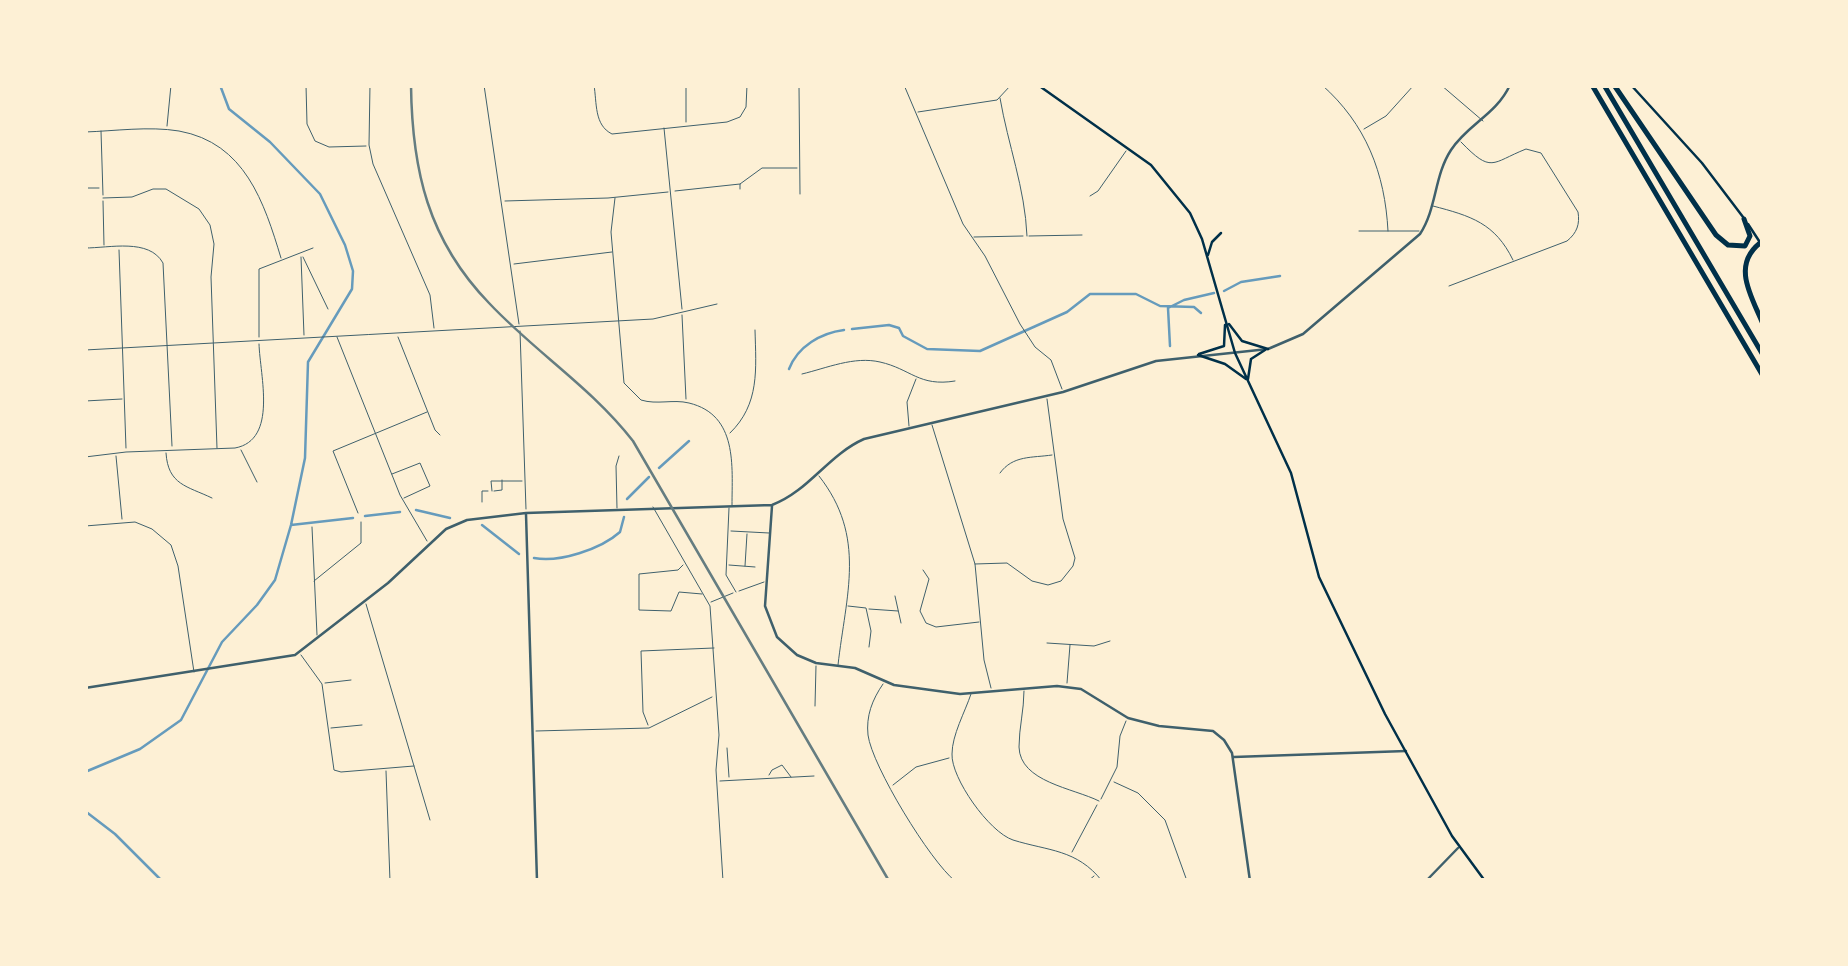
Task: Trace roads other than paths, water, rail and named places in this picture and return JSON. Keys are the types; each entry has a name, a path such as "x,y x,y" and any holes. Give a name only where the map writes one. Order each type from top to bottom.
{"highway":[{"path":"1592,85 1763,376"},
{"path":"1604,85 1763,355"},
{"path":"1614,85 1716,235 1728,245 1761,246"},
{"path":"1744,219 1750,236 1745,246"},
{"path":"1761,246 1749,254 1745,266 1746,281 1763,324"}],"main road":[{"path":"1038,85 1150,165 1190,213 1207,256 1235,353 1291,473 1318,578 1373,693 1460,847 1484,881"},
{"path":"1631,85 1702,162 1761,246"},
{"path":"1207,256 1212,242 1221,233"},
{"path":"1225,318 1242,341 1268,349"},
{"path":"1198,354 1224,346 1225,318"},
{"path":"1248,380 1251,359 1268,349"},
{"path":"1198,354 1225,364 1248,380"}],"street":[{"path":"167,130 171,85"},
{"path":"306,85 308,130 315,141 329,147 369,146"},
{"path":"370,85 369,146 376,174 427,288 434,332"},
{"path":"484,85 520,327 537,881"},
{"path":"594,85 598,119 608,133 736,119 744,111 747,85"},
{"path":"686,85 686,125"},
{"path":"799,85 800,194"},
{"path":"904,85 971,237 1029,338 1051,360 1063,392"},
{"path":"914,112 1000,98 1011,85"},
{"path":"1322,85 1361,130 1382,180 1388,231"},
{"path":"1361,130 1386,116 1414,85"},
{"path":"1442,85 1483,121"},
{"path":"85,688 299,653 446,529 468,520 617,508 772,505 794,494 856,443 1063,392 1156,361 1268,349 1303,334 1422,231 1434,206 1444,162 1459,140 1500,104 1510,85"},
{"path":"1000,98 1011,157 1024,189 1027,236"},
{"path":"664,128 682,312 686,402"},
{"path":"85,132 167,130 208,142 250,177 264,204 282,260"},
{"path":"100,132 104,248"},
{"path":"1448,286 1570,239 1578,226 1578,212 1548,159 1539,151 1523,150 1504,162 1487,163 1476,158 1459,140"},
{"path":"1090,196 1098,191 1128,148"},
{"path":"502,202 672,192 740,184 762,168 800,168"},
{"path":"740,184 740,189"},
{"path":"85,188 102,188"},
{"path":"103,198 132,197 162,189 193,205 208,220 214,239 211,277 217,448"},
{"path":"615,198 613,252 622,376 629,392 648,402 686,402 714,417 728,436 732,448 726,575 736,592"},
{"path":"1434,206 1483,222 1498,235 1513,262"},
{"path":"1360,231 1422,231"},
{"path":"971,237 1082,235"},
{"path":"85,248 152,250 163,263 172,450"},
{"path":"119,248 126,452"},
{"path":"85,457 116,452 239,448 256,438 262,425 259,270 312,248"},
{"path":"510,264 613,252"},
{"path":"301,254 328,309"},
{"path":"301,254 304,338"},
{"path":"85,350 659,318 716,304"},
{"path":"728,436 752,402 756,382 755,330"},
{"path":"397,334 440,436"},
{"path":"337,337 401,499 429,544"},
{"path":"802,374 870,360 933,384 955,381"},
{"path":"910,429 907,402 916,379"},
{"path":"976,564 1007,564 1042,584 1054,585 1070,573 1076,558 1064,518 1046,396"},
{"path":"85,401 125,399"},
{"path":"358,513 333,451 428,412"},
{"path":"932,424 976,564 984,660 992,694"},
{"path":"239,448 257,482"},
{"path":"166,450 172,477 212,498"},
{"path":"116,452 123,521"},
{"path":"1000,473 1005,465 1017,460 1055,455"},
{"path":"617,508 619,456"},
{"path":"391,474 420,463 430,486 401,499"},
{"path":"817,474 837,500 849,534 838,664"},
{"path":"482,502 482,491 502,490 502,480"},
{"path":"492,491 492,481 525,481"},
{"path":"772,505 764,606 773,632 791,652 816,663 838,664 904,687 992,694 1067,686 1091,693 1128,718 1159,726 1212,731 1224,740 1232,757 1250,881"},
{"path":"653,507 709,602 719,736 717,781 723,881"},
{"path":"85,526 123,521 152,529 173,550 195,672"},
{"path":"314,581 358,546 363,537 361,522"},
{"path":"312,527 317,638"},
{"path":"728,532 770,533"},
{"path":"744,566 747,532"},
{"path":"678,570 684,562"},
{"path":"726,564 755,567"},
{"path":"692,574 678,570 639,574 639,610 673,611 675,596 692,591 704,594"},
{"path":"924,570 928,579 920,610 926,623 936,626 982,621"},
{"path":"709,602 764,582"},
{"path":"692,591 697,584"},
{"path":"895,596 901,623"},
{"path":"365,601 430,820"},
{"path":"845,606 898,611"},
{"path":"866,609 871,631 869,647"},
{"path":"1046,643 1094,646 1110,641"},
{"path":"1067,686 1070,645"},
{"path":"649,728 642,712 640,651 714,648"},
{"path":"299,653 322,684 332,765 340,772 414,766"},
{"path":"815,706 816,663"},
{"path":"322,684 351,680"},
{"path":"885,682 871,707 868,730 875,758 934,860 954,881"},
{"path":"1024,691 1020,749 1026,766 1040,779 1068,786 1099,801"},
{"path":"971,694 952,758 983,818 1015,841 1070,854 1102,881"},
{"path":"532,732 649,728 715,697"},
{"path":"1070,854 1117,767 1122,730 1128,718"},
{"path":"328,728 362,725"},
{"path":"727,748 729,780"},
{"path":"1232,757 1406,750"},
{"path":"891,787 916,766 952,758"},
{"path":"768,778 779,766 785,766 792,777"},
{"path":"386,768 390,881"},
{"path":"717,781 814,776"},
{"path":"1111,780 1138,793 1164,820 1187,881"},
{"path":"1426,881 1460,847"},
{"path":"1088,881 1096,874"}],"waterway":[{"path":"85,772 140,749 181,720 222,642 275,580 305,458 308,362 352,289 353,271 345,245 320,194 270,142 229,109 220,85"},
{"path":"1224,291 1241,282 1280,276"},
{"path":"1170,346 1168,308 1214,293"},
{"path":"852,329 889,325 927,349 980,351 1067,312 1090,294 1136,294 1160,306 1194,307 1201,313"},
{"path":"789,369 811,342 844,330"},
{"path":"659,468 689,441"},
{"path":"627,499 649,477"},
{"path":"416,510 450,518"},
{"path":"365,516 400,512"},
{"path":"534,558 555,558 591,549 620,532 624,517"},
{"path":"291,525 353,518"},
{"path":"482,525 519,554"},
{"path":"85,811 115,834 162,881"}],"railway":[{"path":"411,85 420,175 451,254 489,303 599,404 633,441 889,881"}]}
